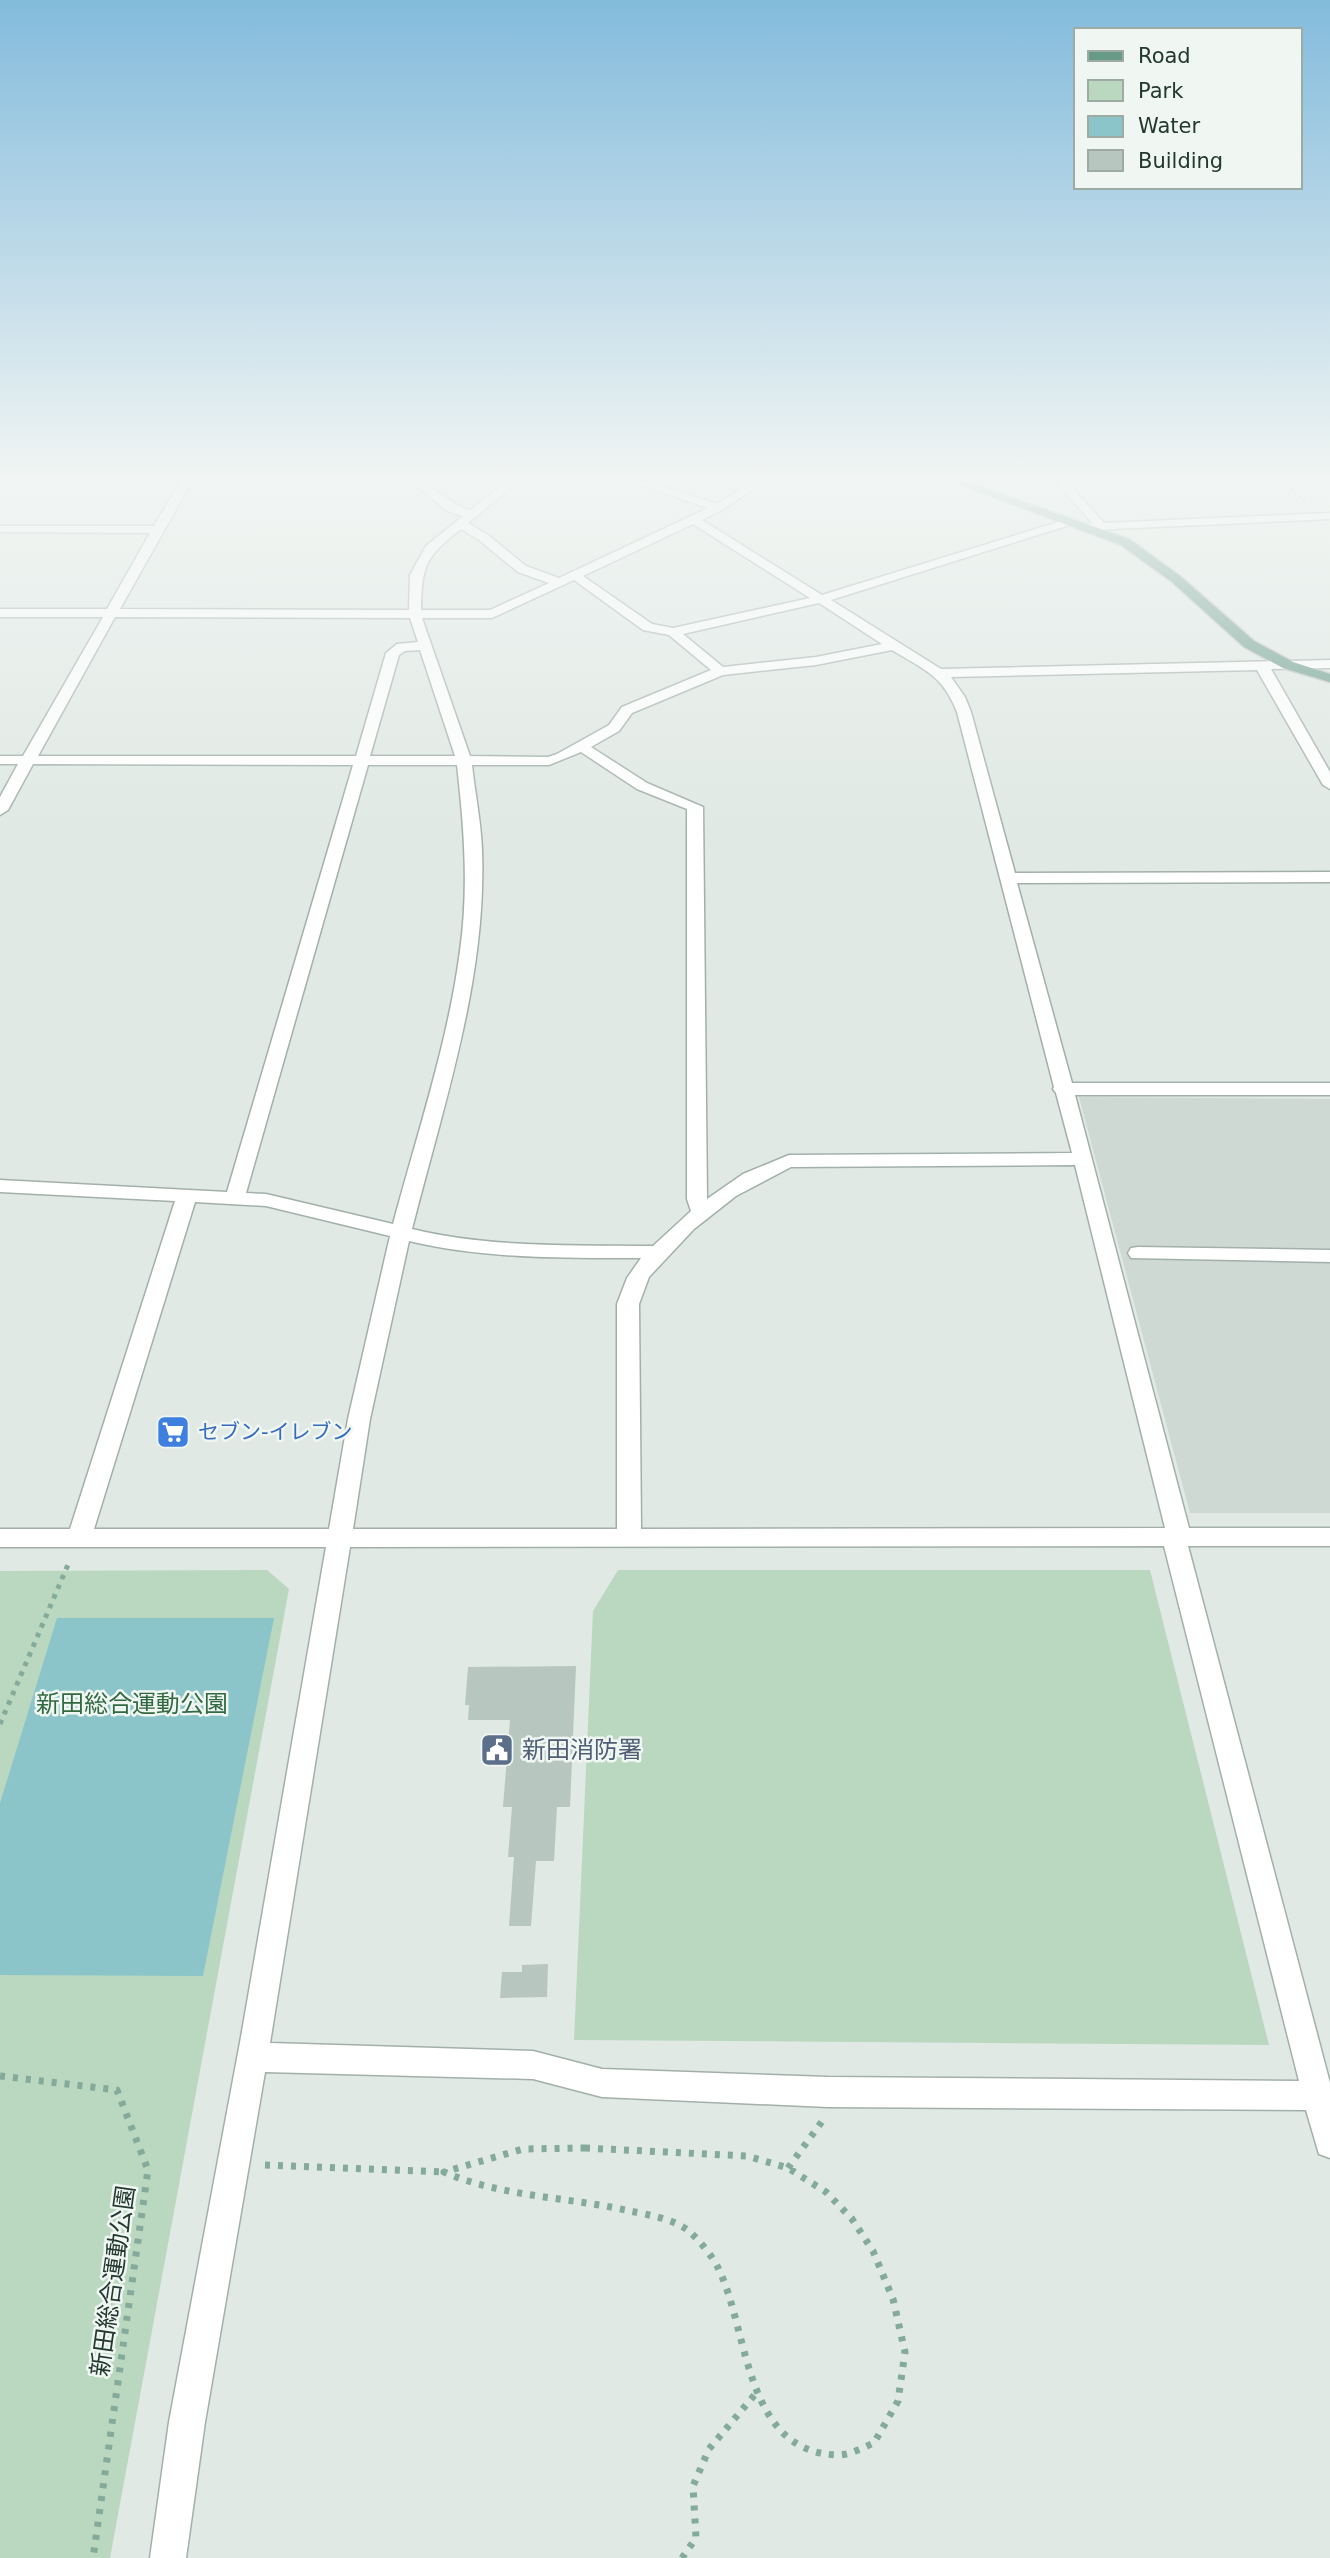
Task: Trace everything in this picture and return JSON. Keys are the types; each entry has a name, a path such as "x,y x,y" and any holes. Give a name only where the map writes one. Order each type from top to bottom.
{"main road":[{"path":"1197,600 1248,644 1288,665 1330,678"}],"street":[{"path":"0,810 120,600"},
{"path":"168,2558 187,2422 252,2057 359,1419 401,1233 459,1009 469,949 474,852 464,761 415,615 415,600"},
{"path":"0,613 492,614 521,600"},
{"path":"610,600 648,627 673,632 815,600"},
{"path":"823,600 942,674 1330,664"},
{"path":"673,632 720,671"},
{"path":"0,760 549,761 582,747 614,728 627,710 720,671 816,661 895,645"},
{"path":"235,1198 393,653 402,647 425,646"},
{"path":"1262,666 1330,785"},
{"path":"942,674 961,703 1009,877 1062,1089 1083,1159 1330,2143"},
{"path":"582,747 642,786 695,807 697,1199 698,1206 704,1211"},
{"path":"1009,877 1330,877"},
{"path":"1062,1089 1330,1089"},
{"path":"629,1538 628,1304 638,1277 658,1252 704,1211 772,1166 789,1161 1083,1159"},
{"path":"0,1186 287,1203 401,1233 496,1248 658,1252"},
{"path":"79,1538 187,1195"},
{"path":"1139,1254 1330,1256"},
{"path":"0,1538 1330,1537"},
{"path":"252,2057 533,2064 602,2083 828,2092 1317,2096"}],"path":[{"path":"0,1724 79,1538"},
{"name":"新田総合運動公園","path":"0,2076 117,2090 148,2170 93,2558"},
{"path":"788,2168 827,2115 828,2092"},
{"path":"265,2165 444,2172 523,2149 585,2148 747,2156 788,2168 825,2192 852,2219 873,2251 893,2299 905,2353 898,2401 874,2443 841,2455 803,2449 772,2421 757,2392 719,2269 689,2231 658,2217 600,2204 469,2183 444,2172"},
{"path":"682,2558 696,2538 694,2486 709,2449 757,2392"}],"shaded area":[{"path":"1079,1097 1330,1099 1330,1513 1190,1513"}],"green space":[{"name":"新田総合運動公園","path":"267,1570 289,1589 110,2558 0,2558 0,1571"},
{"path":"618,1570 1150,1570 1269,2045 574,2040 593,1611"}],"water":[{"path":"57,1618 274,1618 203,1976 0,1975 0,1803"}],"building":[{"path":"576,1666 570,1807 557,1807 554,1861 536,1861 531,1926 509,1926 514,1857 508,1857 512,1807 503,1807 510,1720 468,1720 469,1705 465,1705 468,1667"},
{"path":"548,1964 547,1997 500,1998 502,1972 522,1972 522,1965"}],"place":[{"name":"セブン-イレブン","path":"173,1432"},
{"name":"新田消防署","path":"497,1750"}]}
